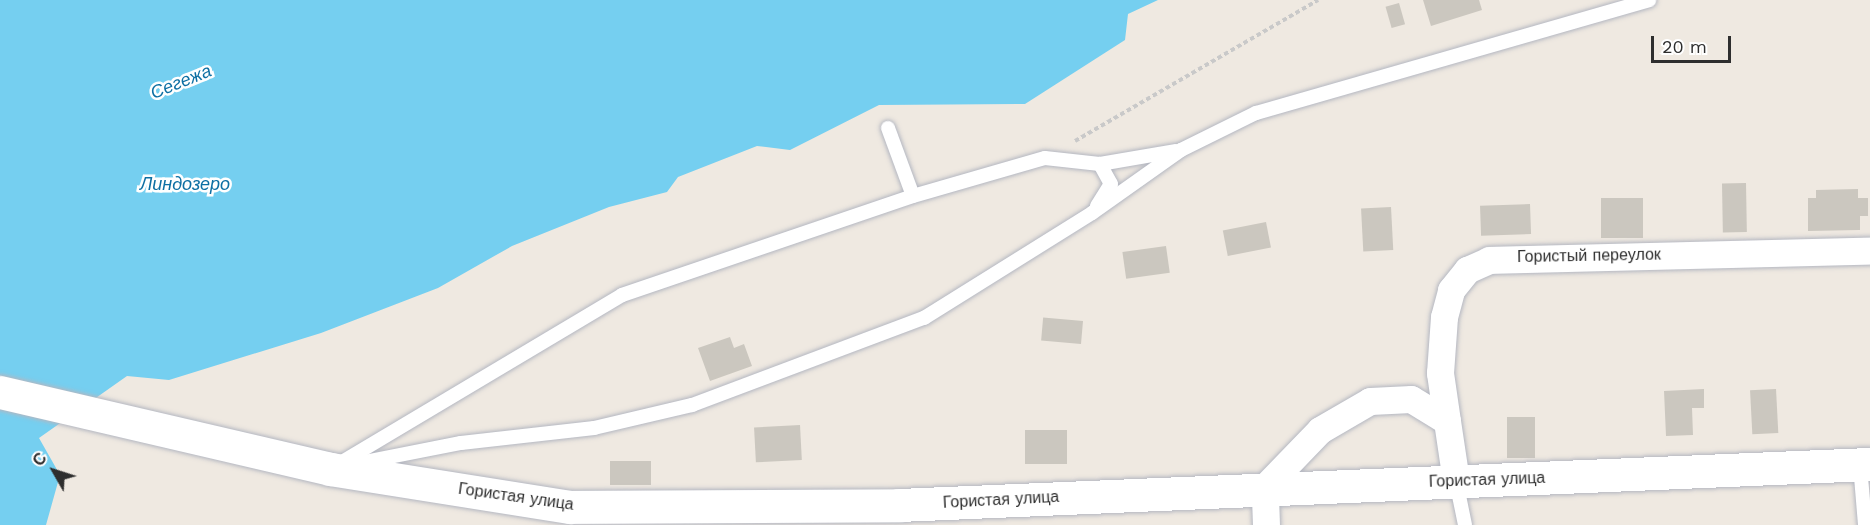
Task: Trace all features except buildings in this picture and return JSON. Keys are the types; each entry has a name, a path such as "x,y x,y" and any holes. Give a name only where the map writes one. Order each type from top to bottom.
{"street":[{"name":"Гористый переулок","path":"1456,481 1440,373 1444,317 1462,277 1489,260 1870,251"},
{"name":"Гористая улица","path":"0,392 139,428 330,469 570,507 898,504 1865,464"},
{"path":"1266,525 1265,488 1320,429 1370,401 1411,399 1447,421"}],"lane":[{"path":"330,469 461,443 594,428 692,405 924,318 1092,213 1181,150 1256,113 1649,0"},
{"path":"888,128 913,196"},
{"path":"330,469 622,296 913,196 1045,158 1100,164 1181,150"},
{"path":"1092,213 1111,184 1100,164"},
{"path":"1865,464 1865,525"},
{"path":"1456,481 1465,525"}],"path":[{"path":"1045,158 1318,0"}],"water":[{"name":"Линдозеро","path":"0,0 1158,0 1128,14 1125,40 1025,104 879,105 790,150 757,146 678,177 667,192 609,207 512,246 438,288 321,333 169,380 127,376 39,438 60,475 46,525 0,525"}],"water label":[{"name":"Сегежа","path":"181,82"}]}
